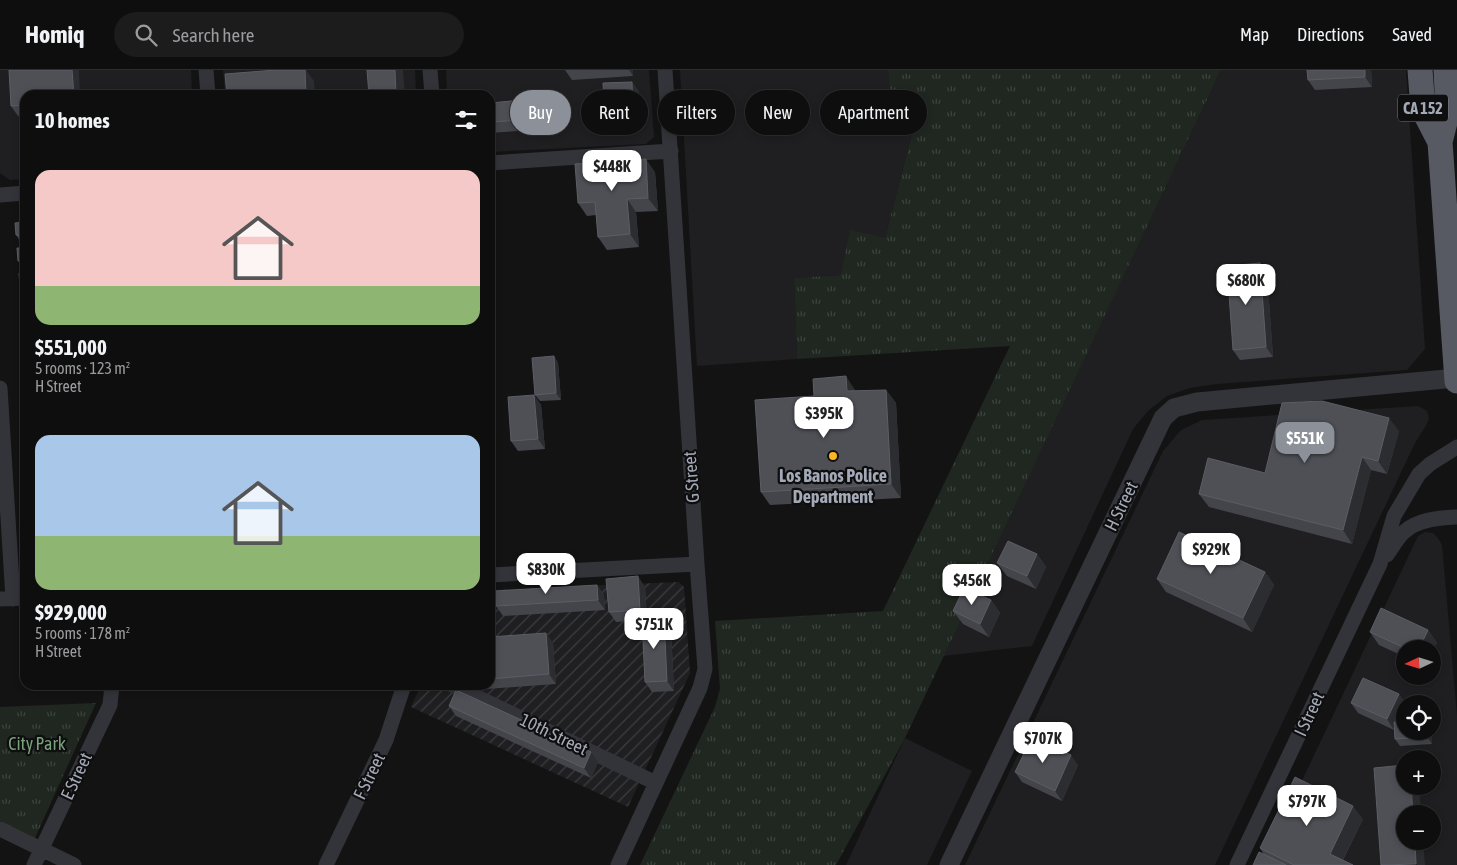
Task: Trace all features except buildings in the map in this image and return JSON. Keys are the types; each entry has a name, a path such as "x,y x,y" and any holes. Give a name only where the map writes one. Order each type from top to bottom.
{"highway":[{"name":"CA 152","path":"1420,70 1423,109 1440,142"},
{"name":"CA 152","path":"1446,70 1448,110 1440,142 1457,379"}],"street":[{"path":"206,70 208,90"},
{"path":"430,70 432,90"},
{"name":"G Street","path":"618,865 700,688 705,669 665,70"},
{"path":"495,163 671,151"},
{"path":"0,195 20,193"},
{"name":"H Street","path":"949,865 1163,418 1174,408 1197,402 1457,379"},
{"path":"0,388 13,599"},
{"name":"I Street","path":"1237,865 1380,564 1394,516 1419,474 1430,464 1457,447"},
{"name":"I Street","path":"1380,564 1404,532 1416,524 1436,518 1457,517"},
{"path":"495,575 697,564"},
{"name":"E Street","path":"34,865 110,705 112,690"},
{"name":"F Street","path":"326,865 386,740 402,690"},
{"name":"10th Street","path":"462,690 656,783"},
{"path":"0,829 74,865"}],"shaded area":[{"path":"0,70 191,70 192,90 20,90 20,179 10,180 0,173"},
{"path":"223,70 415,70 416,90 225,90"},
{"path":"446,70 649,70 654,137 646,144 495,152 495,90 447,90"},
{"path":"680,70 888,70 889,90 820,90 820,135 912,135 885,238 841,275 794,278 797,359 697,366 684,135 735,135 735,90 681,90"},
{"path":"1221,70 1406,70 1425,349 1407,370 1217,384 1190,388 1167,396 1148,411 1133,429 1032,646 943,656"},
{"path":"1418,406 1427,411 1429,418 1427,424 1415,443 1215,865 965,865 1163,451 1181,430 1202,420"},
{"path":"1425,532 1433,533 1442,545 1457,715 1457,865 1262,865 1418,536"},
{"path":"679,582 684,587 690,673 628,807 411,707 419,690 495,690 495,590"},
{"path":"905,738 972,771 927,865 846,865"}],"green space":[{"path":"888,70 1221,70 905,738 836,865 640,865 715,707 720,689 715,621 883,611 1010,346 797,359 794,278 841,275 850,230 885,238 912,135 927,135 927,90 889,90"},
{"name":"City Park","path":"96,703 35,838 0,821 0,707"}],"place":[{"name":"Los Banos Police Department","path":"833,456"}]}
